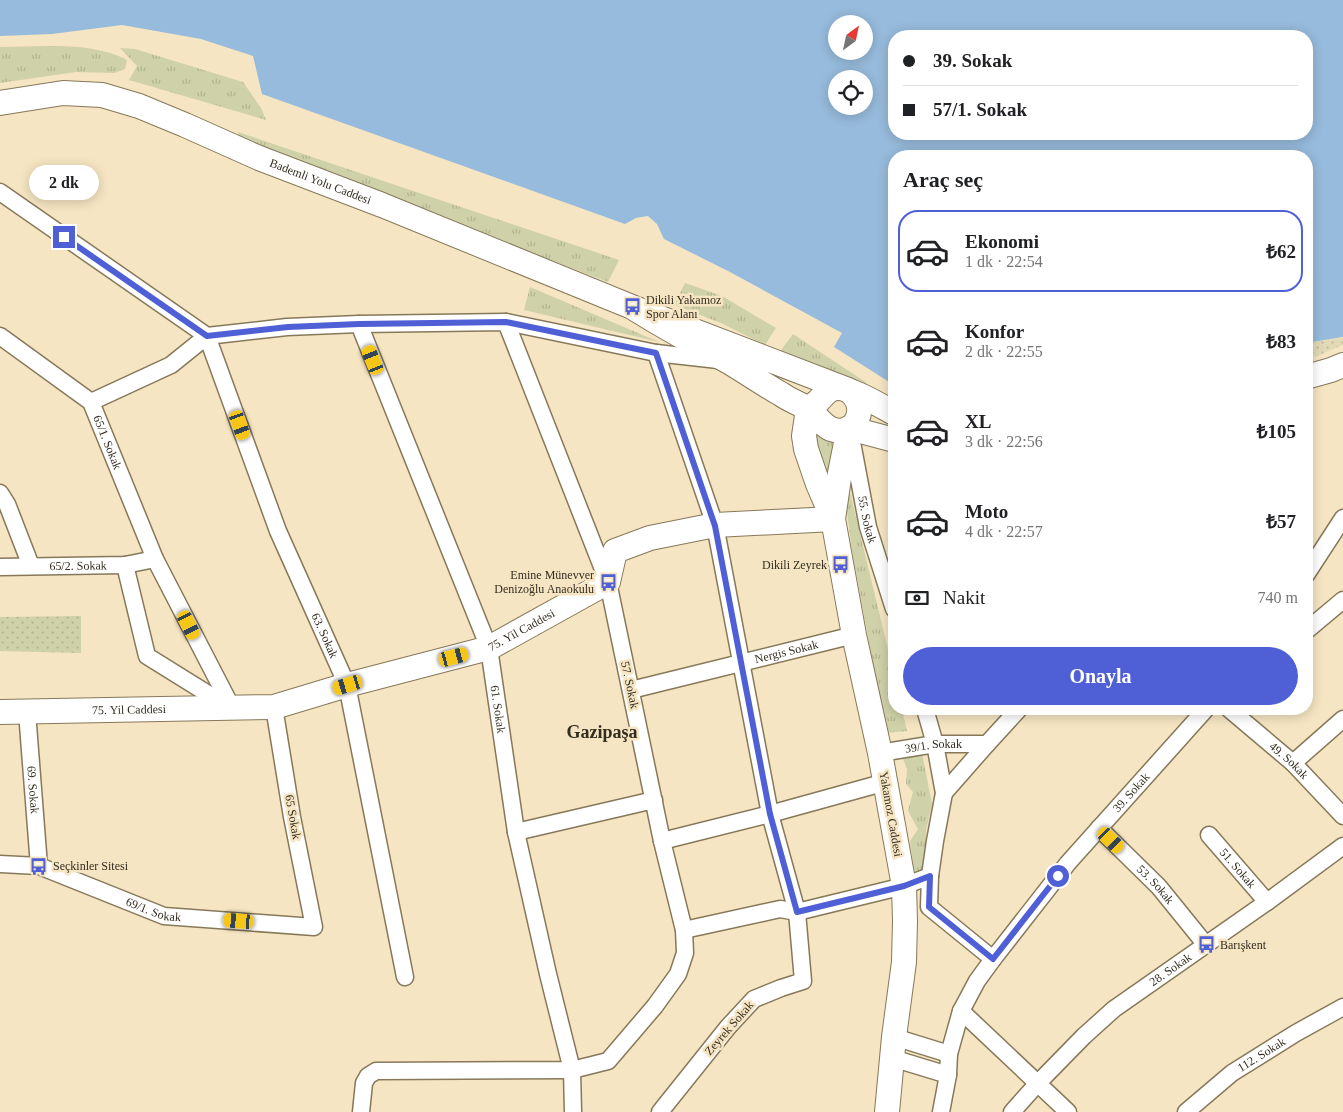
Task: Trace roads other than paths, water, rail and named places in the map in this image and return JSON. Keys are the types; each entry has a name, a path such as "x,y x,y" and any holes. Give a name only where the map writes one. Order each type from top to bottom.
{"street":[{"name":"Bademli Yolu Caddesi","path":"0,103 63,93 102,95 139,106 259,158 382,205 632,308"},
{"path":"0,192 207,336"},
{"path":"632,308 728,361 783,396 816,410 827,427 844,430 854,424 860,412 858,399 848,390 837,388 826,392 816,410 804,436 806,449 818,484 834,519"},
{"path":"632,308 848,390 888,410"},
{"path":"91,402 171,364 207,336 288,327 506,322 656,353 728,361"},
{"name":"57. Sokak","path":"361,1112 364,1083 368,1076 376,1071 572,1070 608,1061 655,1006 678,974 685,953 684,930 662,841 608,582 506,322"},
{"name":"61. Sokak","path":"359,324 489,648 516,832 572,1070 573,1112"},
{"name":"65/1. Sokak","path":"0,336 91,402 155,559 232,708"},
{"name":"63. Sokak","path":"207,336 278,531 348,685 406,977"},
{"name":"Zeyrek Sokak","path":"656,353 715,526 770,814 797,912 803,981 754,998 728,1027 660,1112"},
{"path":"1313,375 1343,365"},
{"path":"849,428 888,438"},
{"path":"834,519 839,478 849,428"},
{"name":"55. Sokak","path":"849,428 868,527 888,590"},
{"path":"0,493 7,504 31,566"},
{"path":"1313,564 1343,518"},
{"path":"608,582 615,550 650,538 715,526 834,519"},
{"name":"Yakamoz Caddesi","path":"834,519 854,635 886,782 904,886 904,962 887,1112"},
{"name":"65/2. Sokak","path":"0,567 125,565 155,559"},
{"path":"125,565 147,656 232,708"},
{"name":"75. Yil Caddesi","path":"0,712 274,707 348,685 489,648 608,582"},
{"path":"1313,625 1343,600"},
{"name":"Nergis Sokak","path":"631,690 854,635"},
{"name":"65 Sokak","path":"274,707 292,817 314,927"},
{"name":"69. Sokak","path":"27,712 38,866"},
{"path":"927,715 935,744 944,793 930,876 929,907 993,959"},
{"name":"39/1. Sokak","path":"944,793 1014,715"},
{"name":"39. Sokak","path":"941,1112 948,1075 949,1054 961,1010 977,981 1068,863 1201,715"},
{"name":"49. Sokak","path":"1236,715 1294,763 1343,816"},
{"path":"1294,763 1343,719"},
{"name":"39/1. Sokak","path":"880,752 935,744 987,744"},
{"path":"662,841 886,782"},
{"path":"516,832 654,800"},
{"name":"53. Sokak","path":"1099,828 1159,886 1206,945"},
{"name":"51. Sokak","path":"1208,835 1267,902"},
{"name":"28. Sokak","path":"1012,1112 1084,1036 1114,1009 1267,902 1343,846"},
{"name":"69/1. Sokak","path":"0,864 38,866 164,916 314,927"},
{"path":"684,930 780,909 797,912 904,886 930,876"},
{"name":"112. Sokak","path":"1186,1112 1232,1073 1296,1033 1343,1007"},
{"path":"961,1010 1068,1112"},
{"path":"893,1047 949,1054"},
{"path":"893,1047 948,1075"}],"water":[{"path":"0,0 1343,0 1343,337 1313,342 1313,150 888,150 888,381 834,347 842,333 730,272 664,239 657,224 648,216 636,218 625,224 262,94 253,56 201,39 122,25 52,34 0,36"}],"place":[{"name":"Dikili Yakamoz Spor Alanı","path":"632,307"},
{"name":"Dikili Zeyrek","path":"841,565"},
{"name":"Emine Münevver Denizoğlu Anaokulu","path":"608,582"},
{"name":"Seçkinler Sitesi","path":"39,866"},
{"name":"Barışkent","path":"1206,945"}],"district":[{"name":"Gazipaşa","path":"602,732"}]}
